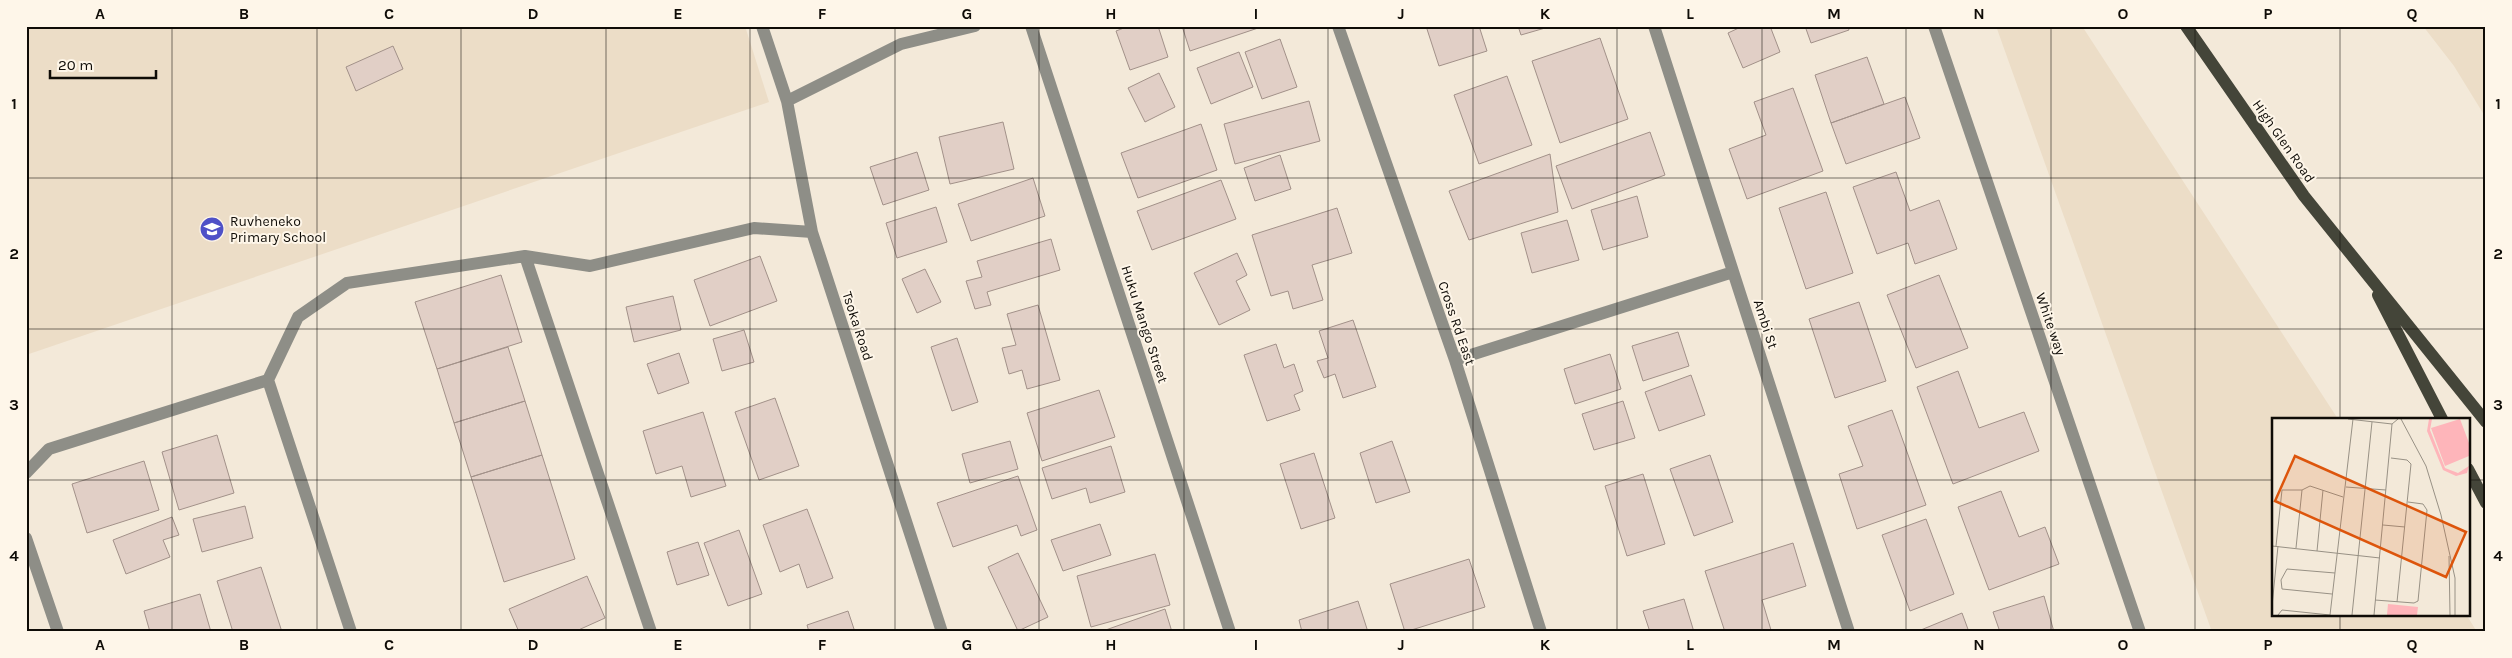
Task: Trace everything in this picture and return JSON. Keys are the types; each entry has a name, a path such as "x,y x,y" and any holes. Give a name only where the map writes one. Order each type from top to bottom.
{"main road":[{"name":"High Glen Road","path":"2186,26 2304,196 2486,422"},
{"name":"High Glen Road","path":"2364,269 2441,418"},
{"path":"2470,473 2486,503"}],"street":[{"name":"Tsoka Road","path":"762,26 787,101 812,232 942,632"},
{"path":"787,101 901,44 975,26"},
{"name":"Huku Mango Street","path":"1031,26 1230,632"},
{"name":"Cross Rd East","path":"1338,26 1455,360 1541,632"},
{"name":"Ambi St","path":"1654,26 1849,632"},
{"name":"White way","path":"1934,26 2140,632"},
{"path":"352,632 268,380 298,317 347,283 525,256 590,266 754,228 812,232"},
{"path":"525,256 651,632"},
{"path":"1455,360 1733,272"},
{"path":"26,473 49,449 268,380"},
{"path":"26,538 58,632"}],"shaded area":[{"name":"Ruvheneko Primary School","path":"26,26 745,26 769,102 26,355"},
{"path":"1996,26 2082,26 2337,418 2272,418 2272,616 2467,616 2477,632 2212,632"},
{"path":"2423,26 2486,26 2486,118 2454,66"}],"building":[{"path":"1129,26 1158,26 1168,57 1130,70 1116,31"},
{"path":"1182,26 1264,26 1190,51"},
{"path":"1426,26 1479,26 1487,51 1439,66"},
{"path":"1518,26 1552,26 1521,35"},
{"path":"1743,26 1770,26 1780,52 1743,68 1728,33"},
{"path":"1805,26 1848,26 1849,30 1811,43"},
{"path":"1600,38 1628,119 1560,143 1532,61"},
{"path":"1280,39 1297,87 1262,99 1245,52"},
{"path":"393,46 403,69 356,91 346,67"},
{"path":"1239,52 1253,87 1211,104 1197,68"},
{"path":"1867,57 1884,104 1831,123 1815,75"},
{"path":"1159,73 1175,107 1145,122 1128,88"},
{"path":"1507,76 1532,145 1479,164 1454,95"},
{"path":"1793,88 1823,171 1747,199 1729,149 1766,135 1754,102"},
{"path":"1905,97 1920,138 1846,164 1831,123"},
{"path":"1309,101 1320,141 1235,164 1224,124"},
{"path":"1003,122 1014,169 950,184 939,137"},
{"path":"1201,124 1217,170 1138,198 1121,153"},
{"path":"1650,132 1665,175 1572,209 1556,166"},
{"path":"917,152 929,190 883,205 870,167"},
{"path":"1550,154 1558,212 1469,240 1449,191"},
{"path":"1280,155 1291,189 1255,201 1244,168"},
{"path":"1896,172 1910,211 1939,200 1957,249 1915,264 1908,243 1877,254 1853,187"},
{"path":"1033,178 1045,216 971,241 958,204"},
{"path":"1221,180 1236,219 1152,250 1137,211"},
{"path":"1826,192 1853,273 1806,289 1779,208"},
{"path":"1637,196 1648,237 1603,250 1591,210"},
{"path":"936,207 947,242 897,258 886,223"},
{"path":"1337,208 1352,253 1312,265 1323,300 1293,309 1288,291 1271,296 1252,235"},
{"path":"1567,220 1579,260 1532,273 1521,233"},
{"path":"1051,239 1060,270 987,292 991,305 975,309 966,281 982,277 977,261"},
{"path":"1237,253 1247,275 1236,281 1250,310 1219,325 1194,273"},
{"path":"760,256 777,301 710,326 694,280"},
{"path":"925,269 941,302 917,313 902,279"},
{"path":"501,275 522,342 437,369 415,302"},
{"path":"1939,275 1968,348 1916,368 1887,295"},
{"path":"673,296 681,330 634,342 626,307"},
{"path":"1859,302 1886,381 1835,398 1809,319"},
{"path":"1038,305 1060,380 1027,389 1022,370 1009,374 1002,348 1016,345 1007,314"},
{"path":"1353,320 1376,387 1343,398 1335,374 1324,378 1317,361 1328,358 1319,331"},
{"path":"744,330 754,362 722,371 713,339"},
{"path":"1678,332 1689,366 1643,381 1632,346"},
{"path":"957,338 978,402 952,411 931,347"},
{"path":"1276,344 1284,368 1294,364 1303,391 1294,395 1300,410 1267,421 1244,355"},
{"path":"508,347 525,401 454,423 437,369"},
{"path":"679,353 689,383 658,394 647,364"},
{"path":"1610,354 1621,389 1575,404 1564,369"},
{"path":"1958,371 1979,428 2024,412 2039,451 1953,484 1917,387"},
{"path":"1691,375 1705,415 1659,431 1645,392"},
{"path":"1099,390 1115,437 1042,461 1027,413"},
{"path":"775,398 799,466 759,480 735,412"},
{"path":"525,401 542,455 471,477 454,423"},
{"path":"1623,401 1635,438 1594,450 1582,414"},
{"path":"1892,410 1926,505 1857,529 1839,474 1863,466 1848,426"},
{"path":"703,412 726,486 691,497 682,466 656,474 643,431"},
{"path":"217,435 234,493 179,510 162,452"},
{"path":"1010,441 1018,469 970,483 962,454"},
{"path":"1392,441 1410,492 1376,503 1360,453"},
{"path":"1111,446 1125,492 1090,503 1086,488 1052,499 1042,468"},
{"path":"1314,453 1335,518 1301,529 1280,464"},
{"path":"542,455 575,559 504,582 471,477"},
{"path":"1710,455 1733,522 1694,536 1670,469"},
{"path":"144,461 159,510 87,533 72,484"},
{"path":"1643,474 1665,544 1627,556 1605,486"},
{"path":"1018,476 1037,530 1021,536 1017,525 953,547 937,503"},
{"path":"2001,491 2019,537 2045,527 2059,564 1989,590 1958,507"},
{"path":"245,506 253,538 202,552 193,519"},
{"path":"807,509 833,578 807,588 799,564 780,572 763,525"},
{"path":"172,517 179,535 163,540 170,557 126,574 113,540"},
{"path":"1926,519 1954,594 1910,611 1882,535"},
{"path":"1100,524 1111,555 1063,571 1051,540"},
{"path":"739,530 762,594 728,606 704,543"},
{"path":"698,542 709,575 677,585 667,552"},
{"path":"1793,543 1806,586 1762,600 1771,630 1725,632 1705,571"},
{"path":"1018,553 1048,617 1018,631 988,567"},
{"path":"1155,554 1170,605 1091,627 1077,576"},
{"path":"1469,559 1485,607 1405,632 1390,584"},
{"path":"261,567 282,632 233,632 217,581"},
{"path":"587,576 605,618 574,632 519,632 509,609"},
{"path":"200,594 211,632 150,632 144,611"},
{"path":"2044,596 2054,632 2000,632 1993,612"},
{"path":"1684,599 1694,632 1650,632 1643,611"},
{"path":"1358,601 1368,632 1302,632 1299,620"},
{"path":"1165,609 1172,632 1100,632"},
{"path":"848,611 855,632 809,632 807,625"},
{"path":"1962,613 1969,632 1916,632"}],"place":[{"name":"Ruvheneko Primary School","path":"212,229"}]}
